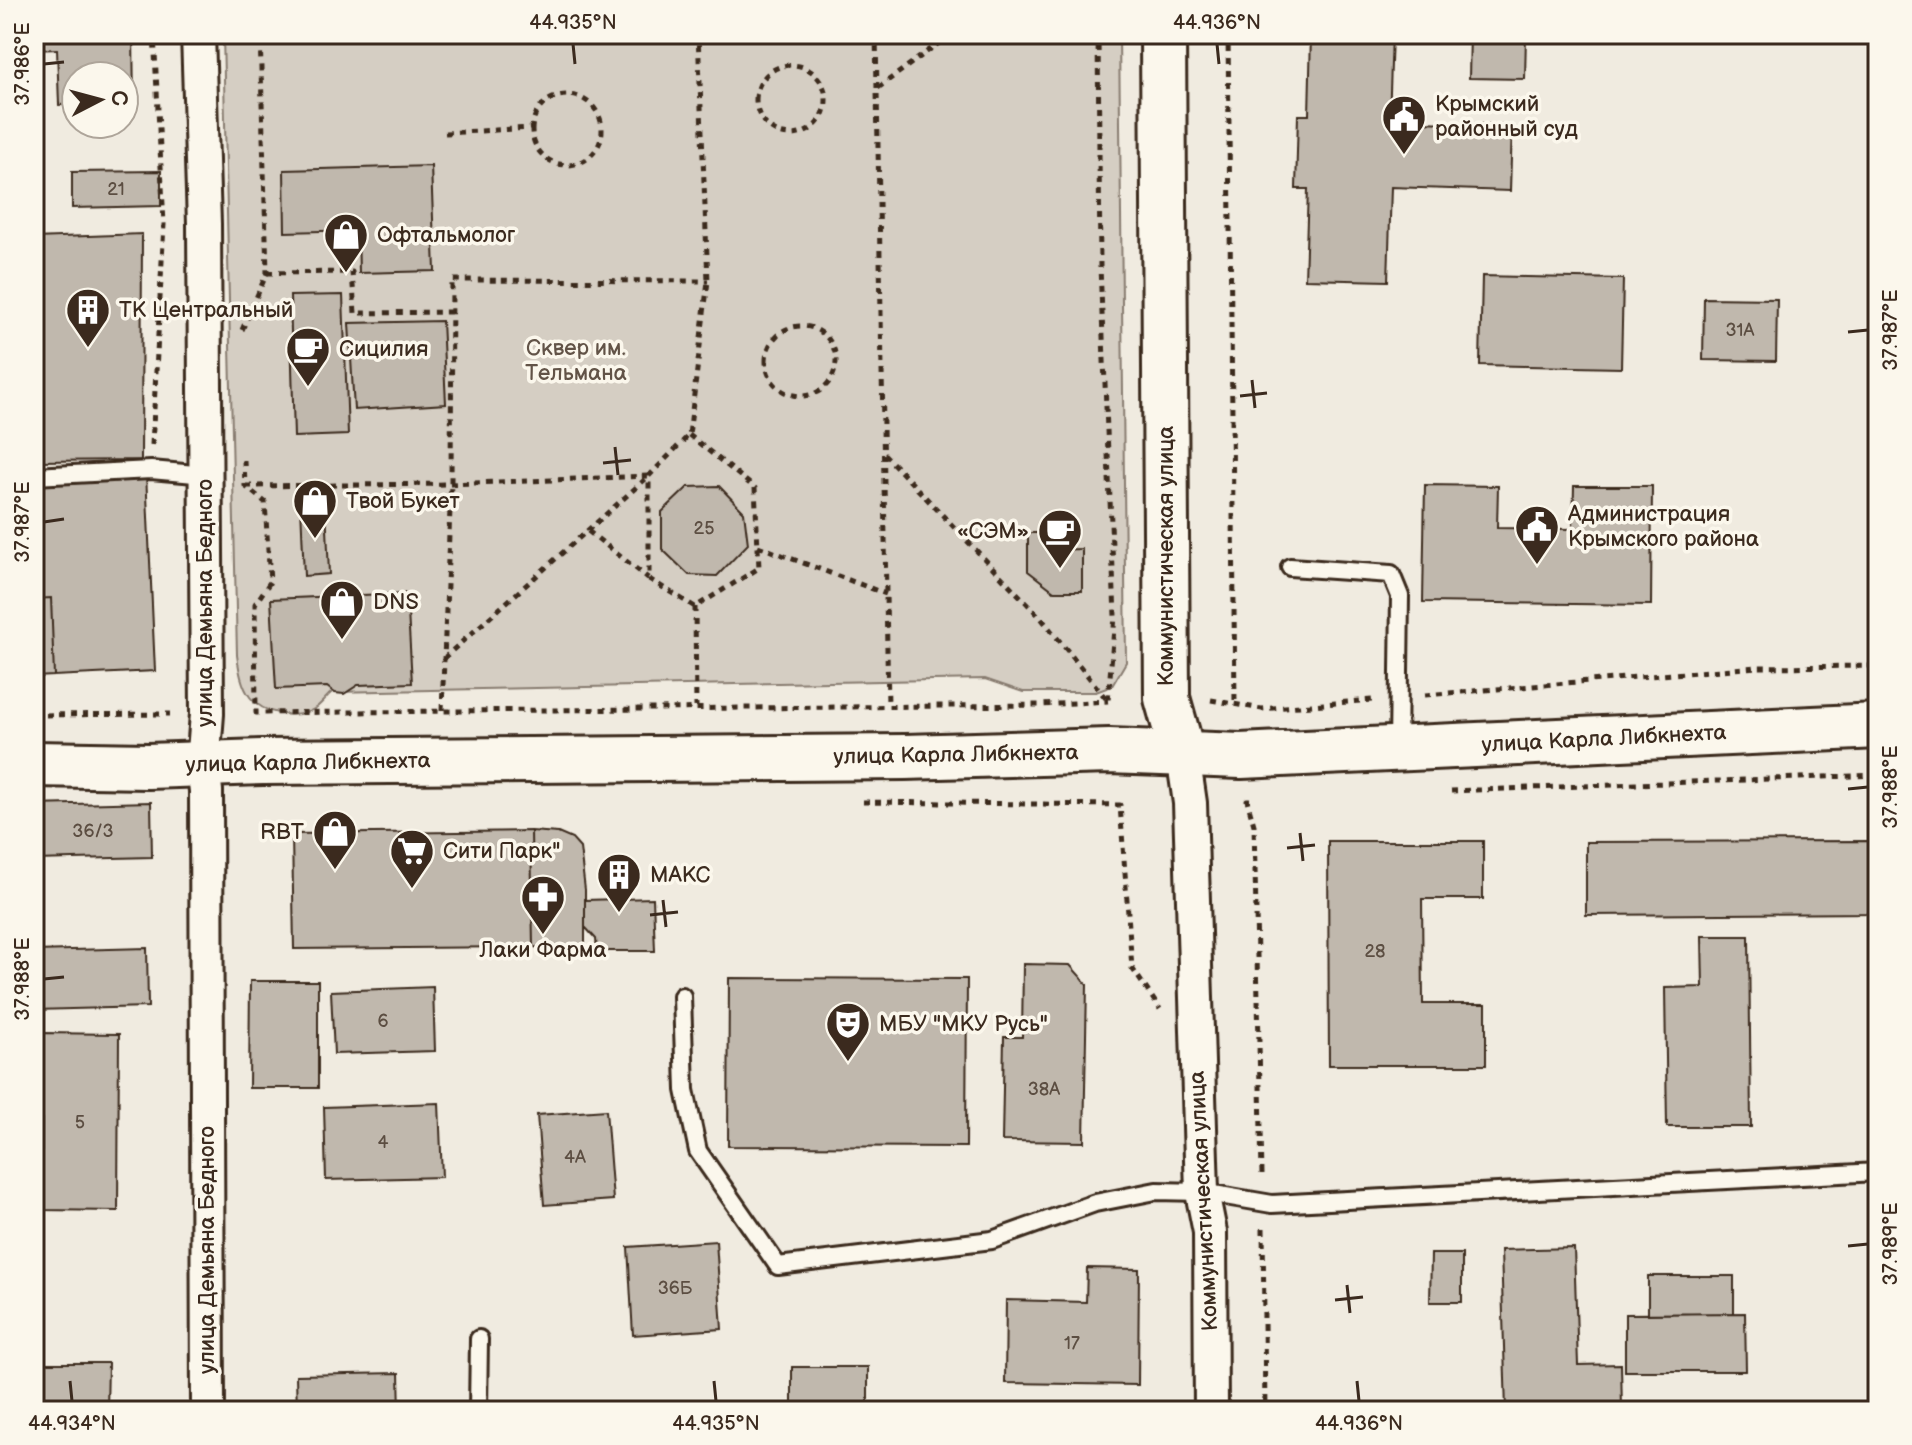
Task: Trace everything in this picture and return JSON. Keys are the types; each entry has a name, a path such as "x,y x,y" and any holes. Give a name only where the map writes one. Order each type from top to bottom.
{"main road":[{"name":"Коммунистическая улица","path":"1163,34 1167,698 1183,755"},
{"name":"улица Карла Либкнехта","path":"34,764 905,757 1109,751 1241,756 1878,726"}],"street":[{"name":"улица Демьяна Бедного","path":"198,34 204,224 206,475 207,714 203,765 206,807 208,1411"},
{"name":"Коммунистическая улица","path":"1183,755 1190,803 1202,1192 1210,1232 1211,1411"}],"lane":[{"path":"34,476 151,470 206,475"},
{"path":"1290,567 1391,574 1400,596 1398,749"},
{"path":"682,996 685,1090 698,1151 778,1266 992,1240 1095,1203 1156,1191 1202,1192 1263,1203 1878,1172"},
{"path":"478,1411 479,1339"}],"path":[{"path":"151,470 164,224 154,34"},
{"path":"239,335 267,273 260,34"},
{"path":"445,657 649,476 689,435 708,281 698,34"},
{"path":"876,34 888,706"},
{"path":"878,88 951,34"},
{"path":"1098,34 1100,267 1115,616 1108,701"},
{"path":"1228,34 1235,704"},
{"path":"788,64 803,66 813,72 823,85 827,101 824,115 811,130 793,136 775,133 760,118 755,98 759,83 773,69 788,64"},
{"path":"564,94 579,96 589,102 600,115 603,131 600,145 588,160 568,166 551,163 536,148 531,128 542,106 549,99 564,94"},
{"path":"445,133 531,128"},
{"path":"267,273 352,272 355,313 452,312"},
{"path":"442,710 451,484 452,280 708,281"},
{"path":"798,325 823,332 834,345 837,361 834,375 822,390 803,397 785,393 770,378 765,359 770,343 783,330 798,325"},
{"path":"689,435 755,488 759,568 695,607"},
{"path":"884,453 1041,618 1108,701"},
{"path":"244,456 245,486 265,502 270,582 255,604 256,713 1041,705 1108,701"},
{"path":"245,486 451,484 649,476"},
{"path":"649,476 649,579"},
{"path":"588,531 649,579 695,607"},
{"path":"758,546 886,594"},
{"path":"695,607 696,707"},
{"path":"1421,695 1756,667 1878,666"},
{"path":"1206,699 1262,709 1374,700"},
{"path":"34,715 170,714"},
{"path":"1437,792 1878,775"},
{"path":"1255,799 1247,800 1254,825 1265,1411"},
{"path":"1120,805 1132,968"}],"green space":[{"name":"Сквер им. Тельмана","path":"223,34 1119,34 1126,662 1112,686 1096,692 1023,692 985,679 332,692 314,709 289,715 256,703 244,687 237,655"}],"building":[{"path":"34,34 133,34 133,60 60,60 60,105 57,49 34,50"},
{"name":"Крымский районный суд","path":"1311,34 1392,34 1389,121 1512,125 1510,191 1391,187 1388,281 1305,279 1308,189 1296,189 1298,115 1309,115"},
{"path":"1470,34 1526,34 1525,79 1469,78"},
{"path":"431,166 435,271 359,273 358,230 285,232 284,170"},
{"path":"161,171 161,206 72,208 72,172"},
{"name":"ТК Центральный","path":"142,234 141,460 34,461 34,238"},
{"path":"1482,276 1623,279 1621,368 1480,365"},
{"path":"343,295 348,435 294,437 290,296"},
{"path":"1704,298 1777,299 1776,361 1703,360"},
{"path":"442,321 446,404 354,410 349,323"},
{"path":"146,473 155,671 54,676 51,598 34,599 34,478"},
{"name":"Администрация Крымского района","path":"1425,485 1498,486 1497,528 1573,529 1574,486 1652,486 1651,605 1423,602"},
{"path":"719,486 744,512 748,544 717,576 689,575 662,549 662,512 688,487"},
{"name":"Твой Букет","path":"326,505 329,574 304,576 301,506"},
{"path":"1028,533 1051,533 1051,550 1082,549 1082,591 1054,591 1028,571"},
{"name":"DNS","path":"407,593 412,683 358,685 344,694 335,693 327,687 276,689 271,599"},
{"path":"51,598 54,676 34,677 34,599"},
{"path":"151,802 152,857 34,860 34,805"},
{"path":"531,831 558,833 572,839 580,848 585,890 585,950 533,947"},
{"name":"Сити Парк\"","path":"531,831 533,947 294,949 292,834"},
{"path":"1328,841 1483,841 1483,899 1422,899 1423,1004 1486,1004 1486,1065 1329,1065"},
{"path":"1878,841 1878,913 1586,915 1586,842"},
{"name":"МАКС","path":"653,898 655,951 597,951 596,939 585,927 585,900"},
{"path":"1702,936 1749,936 1751,1127 1667,1127 1665,988 1703,987"},
{"path":"147,948 148,1007 34,1010 34,951"},
{"path":"1023,964 1070,965 1087,984 1084,1142 1002,1141 1004,1037 1022,1037"},
{"name":"МБУ \"МКУ Русь\"","path":"729,978 967,979 966,1147 728,1146"},
{"path":"250,981 318,981 318,1088 249,1088"},
{"path":"433,987 435,1051 334,1054 331,991"},
{"path":"42,1033 119,1034 118,1211 41,1210"},
{"path":"439,1103 442,1177 326,1180 324,1107"},
{"path":"606,1110 613,1200 544,1205 537,1115"},
{"path":"34,1210 41,1210 40,1363 34,1363"},
{"path":"716,1241 722,1329 633,1335 628,1247"},
{"path":"1574,1248 1578,1365 1621,1364 1622,1410 1506,1411 1501,1250"},
{"path":"1431,1254 1462,1254 1462,1302 1430,1302"},
{"path":"1087,1268 1139,1269 1138,1385 1005,1383 1006,1300 1086,1302"},
{"path":"1648,1276 1734,1276 1734,1313 1648,1314"},
{"path":"1745,1313 1746,1371 1625,1371 1625,1314"},
{"path":"40,1363 108,1363 107,1411 39,1411"},
{"path":"792,1367 868,1367 868,1411 792,1411"},
{"path":"399,1373 400,1411 297,1411 296,1375"}],"place":[{"name":"Крымский районный суд","path":"1404,156"},
{"name":"Офтальмолог","path":"346,274"},
{"name":"ТК Центральный","path":"88,349"},
{"name":"Сицилия","path":"308,388"},
{"name":"Твой Букет","path":"315,540"},
{"name":"Администрация Крымского района","path":"1537,566"},
{"name":"«СЭМ»","path":"1060,570"},
{"name":"DNS","path":"342,641"},
{"name":"RBT","path":"335,871"},
{"name":"Сити Парк\"","path":"412,890"},
{"name":"МАКС","path":"619,914"},
{"name":"Лаки Фарма","path":"543,936"},
{"name":"МБУ \"МКУ Русь\"","path":"848,1063"}]}
